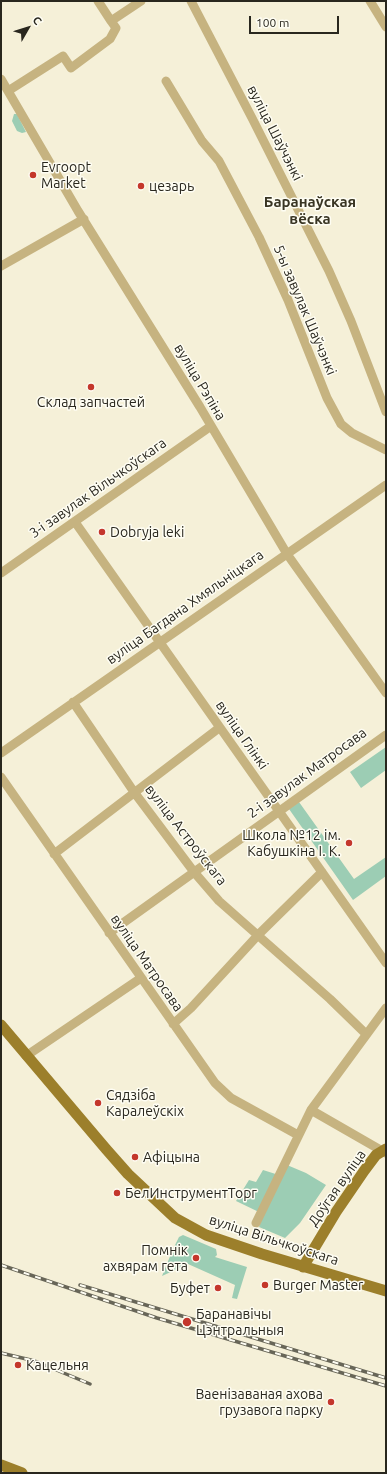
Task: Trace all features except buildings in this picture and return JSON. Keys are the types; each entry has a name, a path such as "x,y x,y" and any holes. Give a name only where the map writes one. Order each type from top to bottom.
{"main road":[{"name":"вуліца Вільчкоўскага","path":"1,1025 110,1154 168,1213 206,1235 303,1267 386,1290"},
{"name":"Доўгая вуліца","path":"303,1267 336,1212 370,1161 385,1151"},
{"path":"1,1465 22,1473"}],"street":[{"path":"8,91 63,56 70,68 110,39 116,28 98,1"},
{"path":"111,21 141,1"},
{"name":"вуліца Шаўчэнкі","path":"190,1 252,118 328,271 351,321 386,412"},
{"path":"370,1 384,23"},
{"name":"вуліца Рэпіна","path":"1,78 84,219 211,426 287,554 386,693"},
{"name":"5-ы завулак Шаўчэнкі","path":"166,81 202,141 219,161 259,237 288,300 327,398 341,424 346,430 386,450"},
{"path":"1,266 84,219"},
{"name":"3-і завулак Вільчкоўскага","path":"1,573 211,426"},
{"name":"вуліца Багдана Хмяльніцкага","path":"1,753 386,485"},
{"name":"вуліца Глінкі","path":"75,522 386,963"},
{"name":"вуліца Астроўскага","path":"73,702 134,792 194,872 219,901 258,934 366,1034"},
{"path":"54,854 219,728"},
{"name":"2-і завулак Матросава","path":"109,933 386,735"},
{"name":"вуліца Матросава","path":"1,777 215,1083 226,1094 298,1135"},
{"path":"173,1024 191,1008 258,934 322,872"},
{"path":"26,1056 141,978"},
{"path":"256,1223 311,1110 386,1008"},
{"path":"311,1110 385,1151"}],"green space":[{"path":"14,114 17,114 26,132 22,133 17,131 12,121"},
{"path":"386,747 386,770 361,788 350,772"},
{"path":"299,802 354,879 386,857 386,876 353,900 289,809"},
{"path":"287,1165 306,1173 326,1185 300,1223 285,1238 259,1227 263,1214 236,1201 249,1180 256,1182 263,1170 282,1176"},
{"path":"183,1235 216,1249 217,1255 215,1257 247,1267 237,1299 232,1298 235,1285 188,1264 162,1276 179,1237"}],"railway":[{"path":"1,1265 157,1318 386,1386"},
{"path":"80,1285 386,1378"},
{"path":"1,1353 35,1361 90,1384"}],"place":[{"name":"Evroopt Market","path":"33,175"},
{"name":"цезарь","path":"141,186"},
{"name":"Склад запчастей","path":"91,387"},
{"name":"Dobryja leki","path":"102,532"},
{"name":"Школа №12 ім. Кабушкіна І. К.","path":"349,843"},
{"name":"Сядзіба Каралеўскіх","path":"98,1103"},
{"name":"Афіцына","path":"135,1157"},
{"name":"БелИнструментТорг","path":"117,1193"},
{"name":"Помнік ахвярам гета","path":"196,1258"},
{"name":"Burger Master","path":"265,1285"},
{"name":"Буфет","path":"218,1288"},
{"name":"Баранавічы Цэнтральныя","path":"187,1322"},
{"name":"Кацельня","path":"18,1365"},
{"name":"Ваенізаваная ахова грузавога парку","path":"331,1402"}],"district":[{"name":"Баранаўская вёска","path":"310,210"}]}
